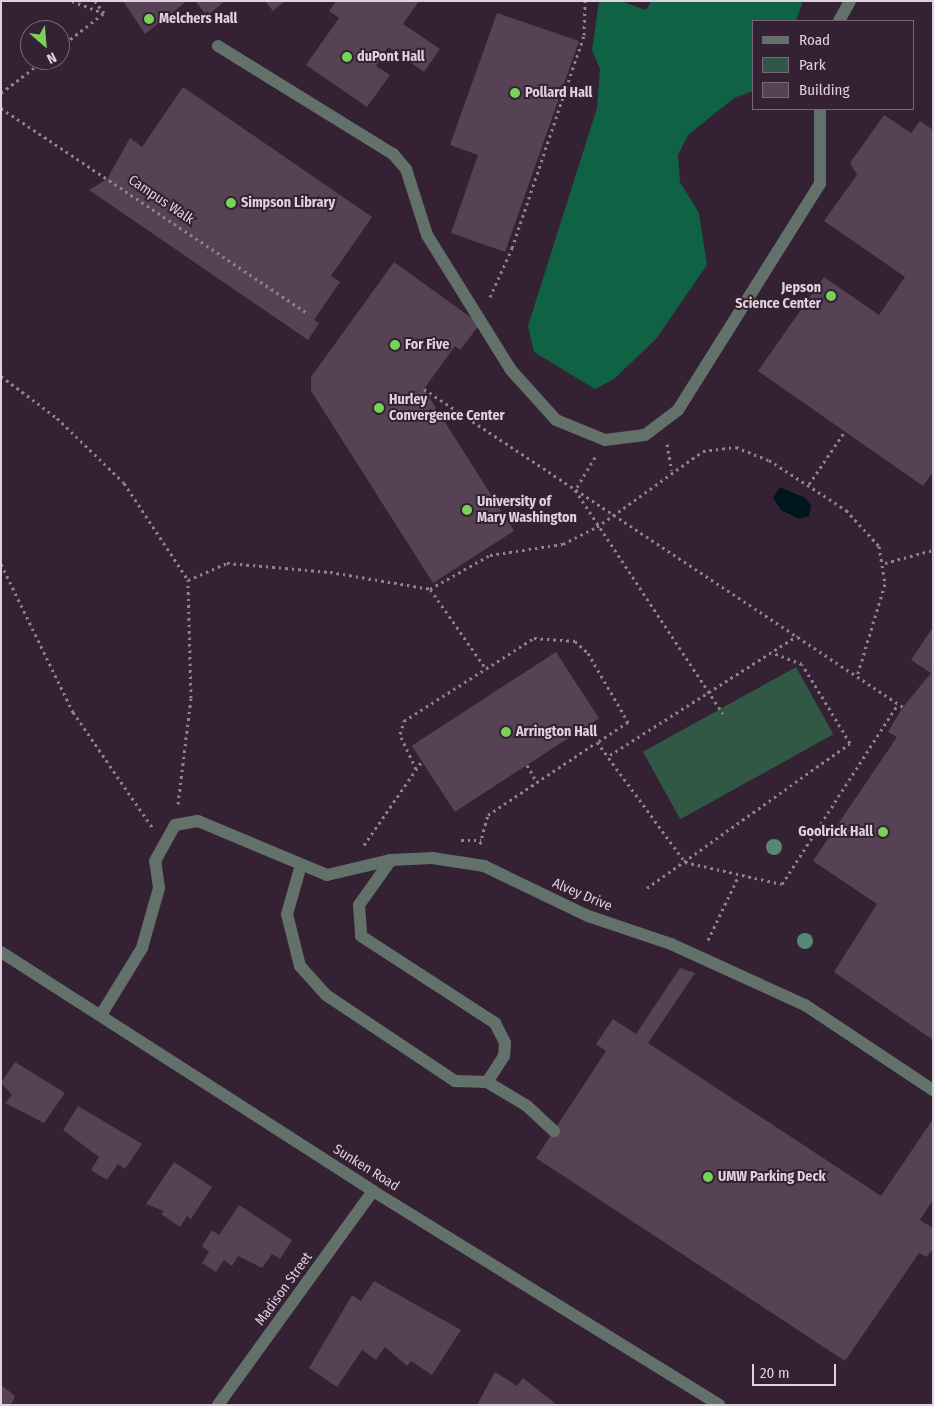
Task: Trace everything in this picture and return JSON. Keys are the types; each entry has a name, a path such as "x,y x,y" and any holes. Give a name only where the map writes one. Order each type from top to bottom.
{"street":[{"path":"840,20 850,1"},
{"path":"218,46 393,154 406,169 428,235 478,317 533,399 556,420 605,440 629,439 663,426 678,410 820,184 820,110"},
{"name":"Alvey Drive","path":"175,825 198,821 236,833 301,865 328,875 344,874 391,860 432,858 474,864 514,877 588,916 700,958 847,1030 933,1090"},
{"path":"101,1016 142,948 160,888 155,861 175,825"},
{"path":"391,860 358,905 361,936 495,1023 505,1043 504,1056 487,1082"},
{"path":"301,865 287,914 300,966 326,996 455,1081 487,1082 527,1106 554,1131"},
{"name":"Sunken Road","path":"1,952 374,1191 719,1405"},
{"name":"Madison Street","path":"218,1405 374,1191"}],"path":[{"path":"72,1 104,13"},
{"path":"95,1 104,13"},
{"path":"478,317 512,248 584,35 585,1"},
{"path":"70,39 104,13"},
{"path":"1,93 31,70"},
{"name":"Campus Walk","path":"1,108 307,313"},
{"path":"1,376 56,418 124,483 188,580 192,698 175,825 151,827 73,712 1,564"},
{"path":"424,389 575,490 616,513 903,707"},
{"path":"663,426 672,470"},
{"path":"809,484 845,431"},
{"path":"575,490 605,440"},
{"path":"188,580 227,563 330,572 430,589 490,555 563,544 597,527 672,470 703,451 736,447 809,484 867,530 885,564 885,584 857,676"},
{"path":"575,490 597,527 723,714"},
{"path":"885,564 933,550"},
{"path":"430,589 484,666"},
{"path":"610,756 797,636"},
{"path":"416,769 400,734 404,721 484,666 534,638 575,641 588,653 628,722 488,816 474,864"},
{"path":"647,888 850,743 802,664 771,652"},
{"path":"597,742 610,756 685,862 738,877 782,884 788,880 898,704"},
{"path":"344,874 422,761"},
{"path":"527,765 537,782"},
{"path":"700,958 738,877"}],"green space":[{"path":"599,1 621,1 646,10 651,1 803,1 796,20 752,20 752,91 734,98 688,135 678,155 680,182 699,213 707,265 656,339 614,379 595,389 534,352 528,326 597,108 600,69 592,50"},
{"path":"796,667 833,734 680,819 643,752"}],"water":[{"path":"780,487 805,498 811,505 809,516 799,519 781,510 773,498"}],"building":[{"name":"Melchers Hall","path":"123,1 187,1 145,34"},
{"name":"Melchers Hall","path":"195,1 225,1 207,16"},
{"name":"Melchers Hall","path":"265,1 285,1 273,11"},
{"name":"duPont Hall","path":"336,1 419,1 403,24 440,49 424,72 388,47 376,66 390,75 367,107 306,65 339,18 329,11"},
{"name":"Pollard Hall","path":"497,13 579,41 505,252 451,233 478,155 450,145"},
{"name":"Simpson Library","path":"183,87 372,217 331,276 340,282 314,320 319,323 308,340 89,190 107,179 130,138 142,147"},
{"name":"Jepson Science Center","path":"884,115 911,133 920,121 933,130 933,472 923,486 758,371 824,277 879,315 905,277 824,221 857,175 850,163"},
{"name":"Hurley Convergence Center","path":"394,262 480,324 460,350 455,346 424,389 514,531 433,583 311,391 311,377"},
{"name":"Goolrick Hall","path":"933,627 933,1040 834,972 877,904 813,861 897,737 888,732 903,707 931,673 911,660"},
{"name":"Arrington Hall","path":"556,652 599,718 455,812 412,746"},
{"name":"UMW Parking Deck","path":"680,968 695,973 648,1043 881,1196 933,1119 933,1200 920,1220 933,1228 933,1249 927,1257 919,1253 845,1361 536,1158 606,1051 596,1044 613,1019 636,1034"},
{"path":"15,1062 65,1093 44,1123 5,1103 12,1095 1,1083"},
{"path":"78,1106 142,1144 125,1169 118,1164 107,1180 91,1170 99,1157 63,1130"},
{"path":"174,1162 212,1187 191,1219 187,1216 180,1227 161,1214 164,1211 146,1204"},
{"path":"239,1205 292,1240 280,1259 272,1254 262,1268 238,1256 232,1266 224,1260 216,1272 202,1263 209,1252 202,1246 212,1230 219,1235"},
{"path":"374,1281 461,1330 432,1375 411,1361 407,1366 385,1347 376,1360 362,1350 337,1387 309,1368 352,1295 361,1301"},
{"path":"495,1372 517,1386 523,1378 557,1405 477,1405"},
{"path":"1,1385 15,1396 11,1405 1,1405"}],"place":[{"name":"Melchers Hall","path":"149,19"},
{"name":"duPont Hall","path":"347,57"},
{"name":"Pollard Hall","path":"515,93"},
{"name":"Simpson Library","path":"231,203"},
{"name":"Jepson Science Center","path":"831,296"},
{"name":"For Five","path":"395,345"},
{"name":"Hurley Convergence Center","path":"379,408"},
{"name":"University of Mary Washington","path":"467,510"},
{"name":"Arrington Hall","path":"506,732"},
{"name":"Goolrick Hall","path":"883,832"},
{"name":"UMW Parking Deck","path":"708,1177"}]}
